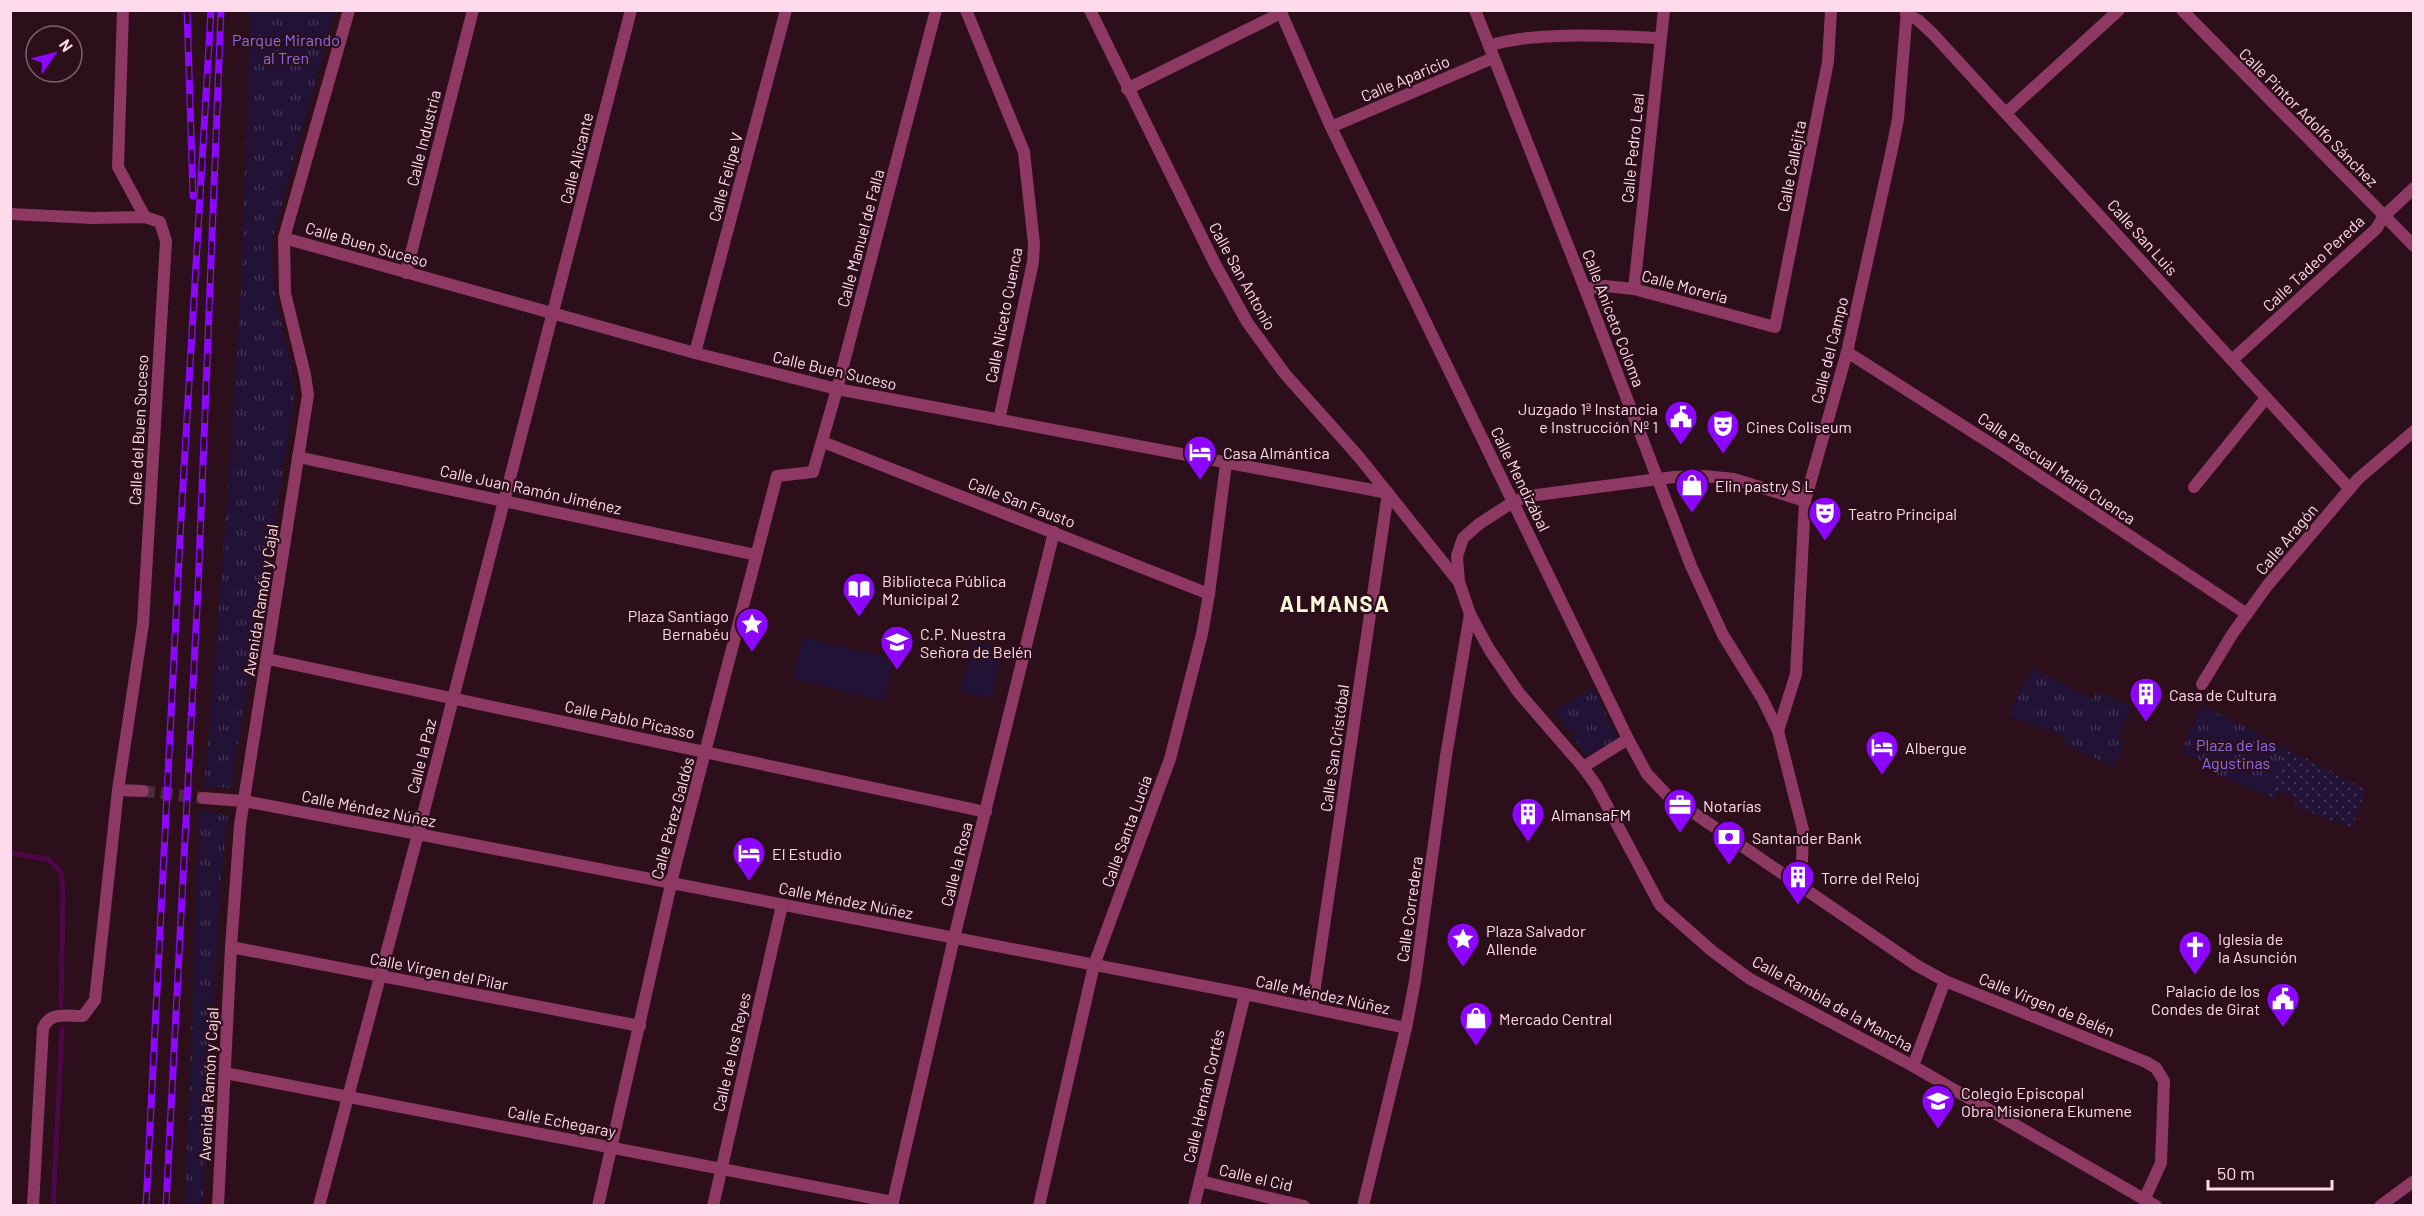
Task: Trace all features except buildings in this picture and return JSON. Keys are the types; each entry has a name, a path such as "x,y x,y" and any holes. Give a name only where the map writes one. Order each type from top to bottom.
{"street":[{"path":"10,214 92,218 145,217 118,167 123,10"},
{"name":"Avenida Ramón y Cajal","path":"218,1206 238,843 308,395 285,293 284,238 349,10"},
{"name":"Calle Industria","path":"406,273 473,10"},
{"name":"Calle Alicante","path":"553,314 631,10"},
{"name":"Calle Felipe V","path":"695,353 786,10"},
{"name":"Calle Manuel de Falla","path":"813,472 823,442 936,10"},
{"name":"Calle Niceto Cuenca","path":"966,10 1024,152 1034,244 1032,270 999,420"},
{"name":"Calle San Antonio","path":"1090,10 1127,90 1247,322 1285,374 1359,457 1459,582"},
{"name":"Calle Aniceto Coloma","path":"1474,10 1585,289 1691,566 1723,636 1762,698 1778,731 1803,830 1802,861 1793,882"},
{"name":"Calle Pedro Leal","path":"1634,289 1664,10"},
{"name":"Calle Callejita","path":"1775,327 1828,62 1831,10"},
{"path":"2006,113 2119,10"},
{"name":"Calle Pintor Adolfo Sánchez","path":"2182,10 2414,246"},
{"path":"1127,90 1281,12"},
{"name":"Calle Mendizábal","path":"1281,12 1330,127 1628,740 1647,774 1660,789 1813,896"},
{"name":"Calle San Luis","path":"1906,12 1933,34 2349,488"},
{"name":"Calle del Campo","path":"1778,731 1796,674 1805,501 1847,352 1898,119 1906,12"},
{"name":"Calle Aparicio","path":"1330,127 1491,52 1509,41 1574,37 1660,38"},
{"name":"Calle Tadeo Pereda","path":"2232,360 2376,229 2384,216 2414,188"},
{"name":"Calle del Buen Suceso","path":"118,790 143,624 165,241 160,222 145,217"},
{"name":"Calle Buen Suceso","path":"284,238 695,353 837,389 1388,493"},
{"name":"Calle Morería","path":"1585,289 1605,286 1634,289 1775,327"},
{"name":"Calle la Paz","path":"319,1206 553,314"},
{"name":"Calle Pascual María Cuenca","path":"1847,352 2001,450 2247,614"},
{"path":"2194,487 2266,398"},
{"name":"Calle Aragón","path":"2202,684 2267,586 2349,488 2414,431"},
{"name":"Calle San Fausto","path":"823,442 1209,594"},
{"name":"Calle Juan Ramón Jiménez","path":"298,457 756,555"},
{"name":"Calle Santa Lucía","path":"1039,1206 1094,964 1170,759 1202,634 1226,464"},
{"name":"Calle Pérez Galdós","path":"598,1206 672,884 777,476 813,472"},
{"path":"1459,582 1457,556 1463,538 1513,501 1529,496 1659,479 1704,476 1734,479 1805,501"},
{"name":"Calle San Cristóbal","path":"1312,1007 1388,493"},
{"name":"Calle la Rosa","path":"892,1204 954,938 1054,532"},
{"name":"Calle Rambla de la Mancha","path":"1459,582 1470,615 1489,649 1519,693 1583,766 1607,803 1660,905 1682,926 1750,979 1913,1066 2151,1202"},
{"name":"Calle Corredera","path":"1364,1206 1415,981 1446,756 1470,615"},
{"name":"Calle Pablo Picasso","path":"268,659 986,812"},
{"path":"1583,766 1628,740"},
{"path":"33,1206 43,1028 46,1021 53,1016 83,1016 95,1000 118,790 143,791"},
{"name":"Calle Méndez Núñez","path":"203,798 244,801 418,834 1094,964 1406,1028"},
{"name":"Calle Virgen de Belén","path":"1813,896 1902,957 1945,981 2156,1068 2164,1081 2161,1163 2151,1202"},
{"name":"Calle de los Reyes","path":"713,1206 782,905"},
{"name":"Calle Virgen del Pilar","path":"231,947 640,1026"},
{"path":"1913,1066 1945,981"},
{"name":"Calle Hernán Cortés","path":"1194,1206 1245,994"},
{"name":"Calle Echegaray","path":"225,1073 721,1168 892,1204"},
{"name":"Calle el Cid","path":"1200,1181 1304,1206"},
{"path":"2379,1206 2414,1181"}],"green space":[{"name":"Parque Mirando al Tren","path":"250,11 335,11 272,240 273,283 295,397 231,788 204,786 224,543 241,286"},
{"path":"803,637 894,659 884,701 793,679"},
{"path":"973,642 1003,649 991,698 961,691"},
{"path":"2034,668 2093,700 2097,691 2131,707 2118,738 2126,742 2115,767 2063,743 2065,737 2009,715 2027,674 2030,675"},
{"path":"1593,687 1618,739 1587,756 1572,736 1575,733 1572,728 1567,730 1554,712"},
{"name":"Plaza de las Agustinas","path":"2202,705 2286,748 2267,796 2209,771 2210,765 2181,752"},
{"path":"2286,748 2366,789 2352,828 2294,806 2296,799 2279,791 2276,799 2267,796"},
{"path":"199,809 228,816 220,885 203,1205 185,1206"}],"waterway":[{"path":"10,853 48,859 61,872 63,893 61,1006"},
{"path":"53,1206 62,1029"}],"tunnel":[{"path":"143,791 203,798"}],"railway":[{"path":"187,10 193,196"},
{"path":"146,1206 181,519 211,10"},
{"path":"166,1206 198,589 221,10"}],"place":[{"name":"Juzgado 1ª Instancia e Instrucción Nº 1","path":"1681,446"},
{"name":"Cines Coliseum","path":"1723,455"},
{"name":"Casa Almántica","path":"1200,481"},
{"name":"Elin pastry S L","path":"1692,514"},
{"name":"Teatro Principal","path":"1825,542"},
{"name":"Biblioteca Pública Municipal 2","path":"859,618"},
{"name":"Plaza Santiago Bernabéu","path":"752,653"},
{"name":"C.P. Nuestra Señora de Belén","path":"897,671"},
{"name":"Casa de Cultura","path":"2146,723"},
{"name":"Albergue","path":"1882,776"},
{"name":"Notarías","path":"1680,834"},
{"name":"AlmansaFM","path":"1528,843"},
{"name":"Santander Bank","path":"1729,866"},
{"name":"El Estudio","path":"749,882"},
{"name":"Torre del Reloj","path":"1798,906"},
{"name":"Plaza Salvador Allende","path":"1463,968"},
{"name":"Iglesia de la Asunción","path":"2195,976"},
{"name":"Palacio de los Condes de Girat","path":"2283,1028"},
{"name":"Mercado Central","path":"1476,1047"},
{"name":"Colegio Episcopal Obra Misionera Ekumene","path":"1938,1130"}],"district":[{"name":"ALMANSA","path":"1335,603"}]}
